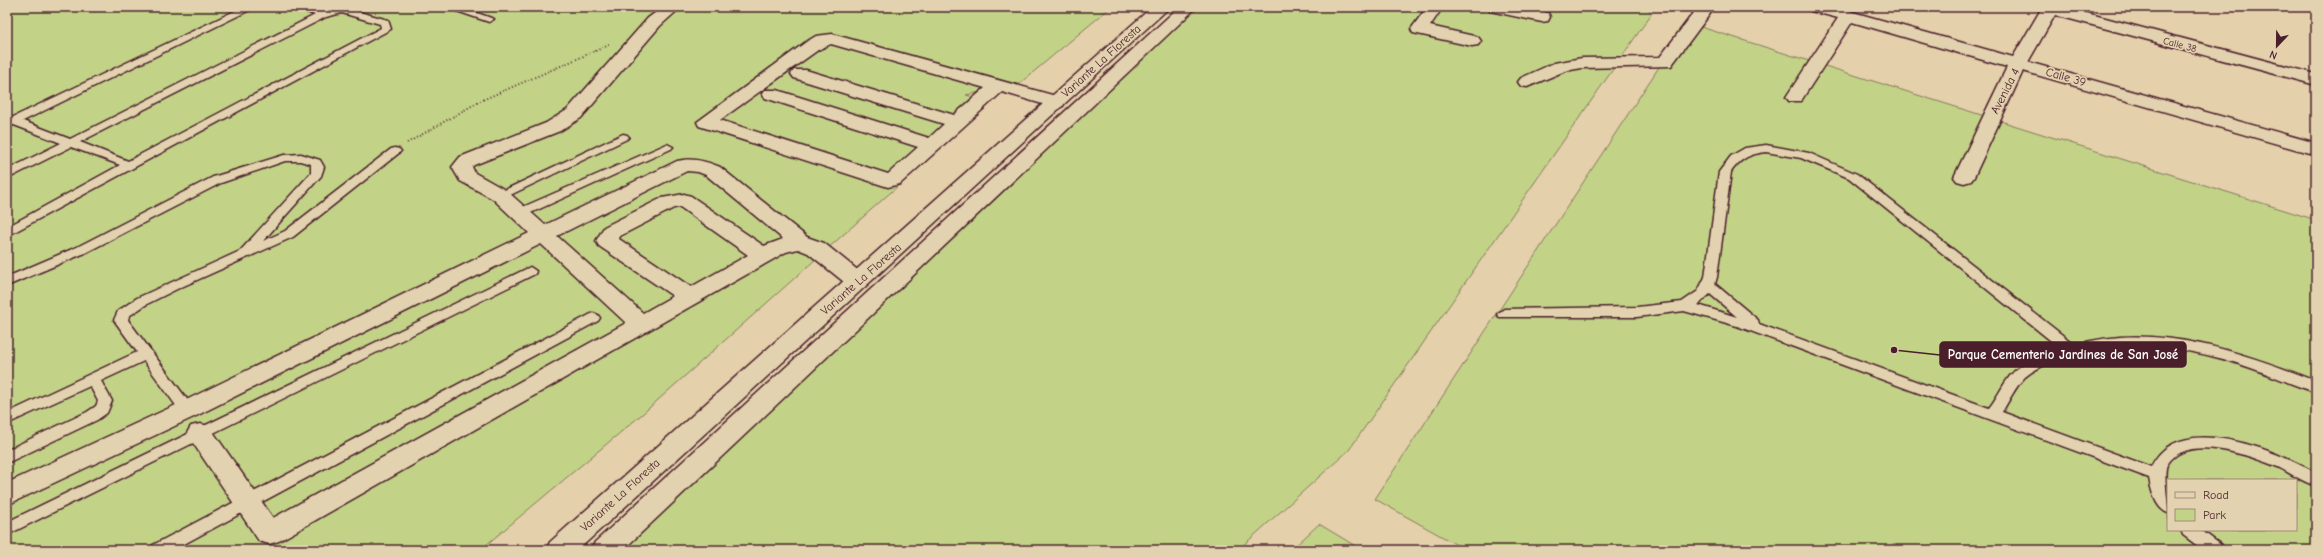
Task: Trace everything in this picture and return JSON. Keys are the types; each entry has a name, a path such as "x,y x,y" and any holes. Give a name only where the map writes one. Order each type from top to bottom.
{"street":[{"path":"641,324 500,195 467,177 462,167 467,161 553,127 574,114 654,22 673,7"},
{"name":"Variante La Floresta","path":"560,550 1162,7"},
{"name":"Variante La Floresta","path":"604,550 1189,7"},
{"path":"1435,7 1419,29 1472,41"},
{"path":"1496,7 1542,17"},
{"path":"1527,82 1560,67 1582,63 1665,62 1707,7"},
{"name":"Calle 39","path":"1817,7 2019,63 2316,149"},
{"name":"Avenida 4","path":"1964,177 2009,79 2049,8"},
{"name":"Calle 38","path":"2049,8 2316,80"},
{"path":"1795,97 1848,16"},
{"path":"997,87 893,180 883,181 706,122 822,40 832,39 997,87 1088,101"},
{"path":"800,74 957,122"},
{"path":"770,94 932,145"},
{"path":"7,495 187,410 677,168 691,165 713,171 799,242 816,248 857,281"},
{"path":"690,297 607,241 611,232 669,202 684,200 764,256"},
{"path":"200,433 269,533 779,247 799,242"}],"lane":[{"path":"10,122 250,7"},
{"path":"300,7 323,15"},
{"path":"450,7 489,19"},
{"path":"463,11 475,7"},
{"path":"7,175 323,15 342,10 384,22 386,29 129,165 7,232"},
{"path":"10,122 70,142 129,165"},
{"path":"500,195 623,137"},
{"path":"520,213 667,147"},
{"path":"1504,314 1637,312 1684,306 1699,298 1708,285 1716,243 1725,172 1728,164 1739,154 1755,149 1791,152 1830,164 1859,180 2072,350"},
{"path":"187,410 121,320 123,314 142,301 289,234 395,151"},
{"path":"7,282 81,250 217,180 284,158 301,157 316,162 318,166 317,174 244,254"},
{"path":"7,529 530,271"},
{"path":"1708,285 1761,331"},
{"path":"1684,306 1726,317 2157,475"},
{"path":"159,550 593,318"},
{"path":"1992,415 2020,374 2044,360 2088,346 2135,342 2182,347 2251,363 2316,388"},
{"path":"7,419 146,354"},
{"path":"7,457 92,416 102,409 105,401 93,379"},
{"path":"2167,505 2159,490 2157,475 2160,462 2169,452 2189,444 2209,443 2256,452 2291,466 2316,480"},
{"path":"2190,531 2215,550"}],"path":[{"path":"395,151 442,120 517,84 611,44"}],"green space":[{"path":"7,7 1111,7 1019,84 966,95 992,102 640,416 480,550 7,550"},
{"path":"1195,7 1646,7 1652,13 1349,450 1238,550 617,550"},
{"path":"1688,23 2316,220 2316,550 1466,550 1375,499"},
{"path":"1319,524 1362,550 1291,550"}],"place":[{"name":"Parque Cementerio Jardines de San José","path":"1894,350"}]}
